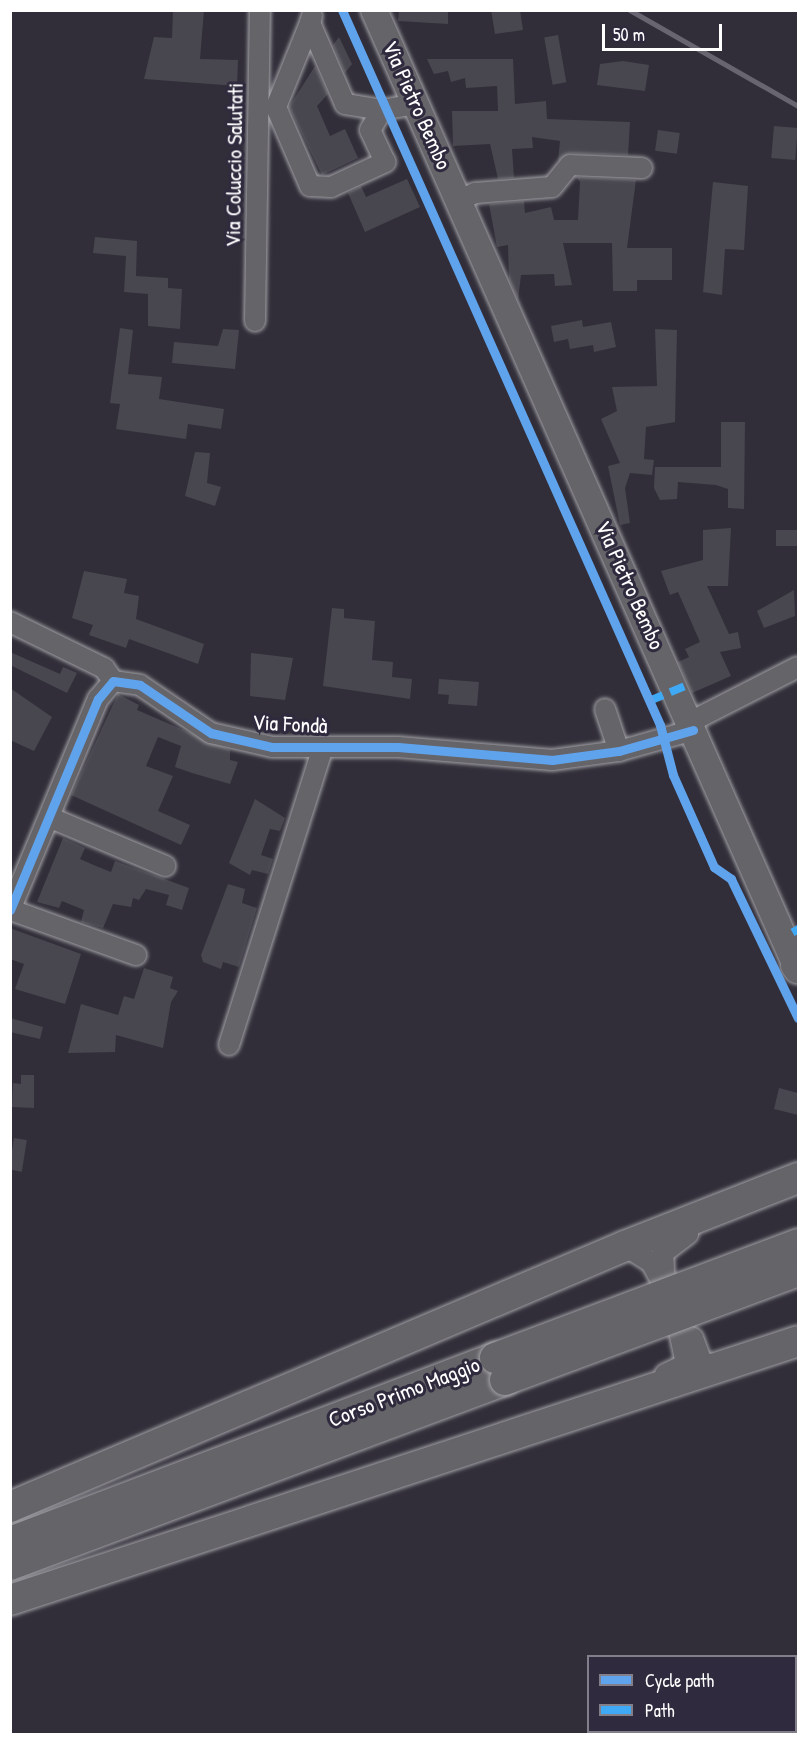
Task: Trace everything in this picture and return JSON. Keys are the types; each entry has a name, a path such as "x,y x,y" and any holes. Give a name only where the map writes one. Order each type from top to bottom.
{"highway":[{"path":"10,1507 625,1246 798,1178"},
{"name":"Corso Primo Maggio","path":"10,1565 500,1369 798,1244"},
{"name":"Corso Primo Maggio","path":"10,1542 500,1369 798,1271"},
{"path":"10,1600 798,1341"}],"main road":[{"name":"Via Pietro Bembo","path":"374,10 798,968"}],"street":[{"name":"Via Coluccio Salutati","path":"255,321 260,10"},
{"path":"312,17 276,107 310,186 331,187 385,162 370,130 382,110"},
{"path":"312,17 345,104 382,110 416,104"},
{"path":"460,200 475,193 552,188 570,165 642,168"},
{"path":"10,622 104,668 113,681 98,699 51,818 11,910 136,955"},
{"name":"Via Fondà","path":"113,681 140,685 211,732 272,747 323,747 552,760 619,751 691,726 798,667"},
{"path":"605,709 619,751"},
{"path":"229,1045 323,747"},
{"path":"51,818 165,866"},
{"path":"665,1288 663,1253 688,1234 688,1220"},
{"path":"625,1246 651,1262 665,1288 686,1364 663,1375 649,1390"},
{"path":"679,1332 693,1338 702,1363 729,1363"}],"building":[{"path":"173,10 204,10 200,59 238,60 237,86 144,79 154,37 172,38"},
{"path":"399,10 448,10 448,24 398,21"},
{"path":"491,10 520,10 523,30 495,34"},
{"path":"558,35 566,82 553,85 544,37"},
{"path":"339,37 352,64 345,73 333,45"},
{"path":"427,59 513,59 515,104 546,101 547,119 630,122 628,155 570,153 558,161 560,141 532,137 533,148 512,149 514,178 498,179 490,144 453,146 452,111 498,111 497,86 466,88 465,78 451,82 448,71 434,74"},
{"path":"623,61 649,65 645,91 597,85 600,64"},
{"path":"315,66 328,94 317,106 330,136 345,129 358,158 322,175 289,107"},
{"path":"774,126 798,128 795,160 771,158"},
{"path":"658,130 680,133 677,154 655,151"},
{"path":"576,177 636,180 627,248 672,248 672,280 637,280 637,291 613,291 612,243 563,243 572,285 555,286 554,274 521,275 518,300 509,279 508,245 497,247 489,204 524,201 525,213 551,207 554,220 578,220 580,182"},
{"path":"407,179 420,207 365,232 348,193 361,186 366,197"},
{"path":"713,182 748,186 744,250 725,249 722,295 703,292"},
{"path":"95,237 137,241 136,276 168,278 168,288 182,289 180,329 148,326 148,294 124,292 126,256 93,253"},
{"path":"582,320 583,327 611,322 616,347 594,352 593,345 570,349 568,339 554,342 551,326"},
{"path":"120,328 133,330 128,374 162,377 159,399 224,409 221,429 188,424 186,439 116,429 120,404 110,403"},
{"path":"223,329 239,330 235,369 172,363 174,342 218,346"},
{"path":"655,329 677,330 675,422 646,427 644,459 654,460 652,475 630,473 625,488 630,523 620,525 608,466 620,463 601,419 617,411 612,387 657,386"},
{"path":"721,422 745,422 744,509 728,508 728,489 716,485 678,482 677,499 660,500 654,488 655,467 721,467"},
{"path":"195,452 210,453 207,483 221,487 215,506 185,496"},
{"path":"731,528 728,586 707,586 729,634 738,632 741,648 720,652 731,676 692,693 678,662 689,657 685,649 700,642 678,592 670,595 661,571 703,560 703,530"},
{"path":"776,530 798,530 798,546 776,546"},
{"path":"84,571 127,579 124,593 139,596 136,619 204,644 198,664 129,639 126,648 89,635 93,625 72,618"},
{"path":"794,590 795,616 764,628 757,611"},
{"path":"332,608 344,609 344,618 375,621 372,660 393,662 392,677 412,679 410,699 323,686"},
{"path":"10,652 60,674 63,667 77,673 67,693 10,665"},
{"path":"251,653 293,658 285,700 250,696"},
{"path":"439,679 479,682 477,706 448,704 449,695 438,694"},
{"path":"10,688 52,717 34,751 10,740"},
{"path":"118,694 139,705 137,710 230,750 230,760 238,762 230,784 192,773 175,767 181,746 158,737 146,766 173,776 158,811 190,825 181,845 71,795"},
{"path":"255,799 285,818 280,831 270,829 261,855 273,859 268,874 252,870 250,875 229,863"},
{"path":"63,838 85,848 80,859 111,872 115,861 189,888 182,910 166,905 169,895 146,889 139,900 133,898 131,907 113,904 103,928 81,922 84,910 62,901 59,908 37,902"},
{"path":"228,884 245,889 242,903 257,908 239,967 223,962 221,969 203,962 201,955"},
{"path":"10,928 81,954 65,1004 15,989 24,964 10,959"},
{"path":"144,968 173,977 170,988 178,991 171,1002 163,1048 116,1035 115,1052 68,1053 81,1004 118,1015 124,996 134,999"},
{"path":"10,1018 43,1027 40,1039 10,1032"},
{"path":"21,1075 34,1075 34,1108 12,1107 13,1083 21,1084"},
{"path":"779,1088 798,1093 798,1115 774,1109"},
{"path":"14,1138 27,1140 22,1172 10,1170"}],"waterway":[{"path":"630,10 798,106"}],"marked path":[{"path":"649,701 690,684"},
{"path":"794,927 798,934"}],"cycle path":[{"path":"342,10 660,725 673,775 714,867 731,879 798,1018"},
{"path":"10,910 98,699 113,681 140,685 211,733 272,747 398,747 552,760 619,751 693,730"}]}
